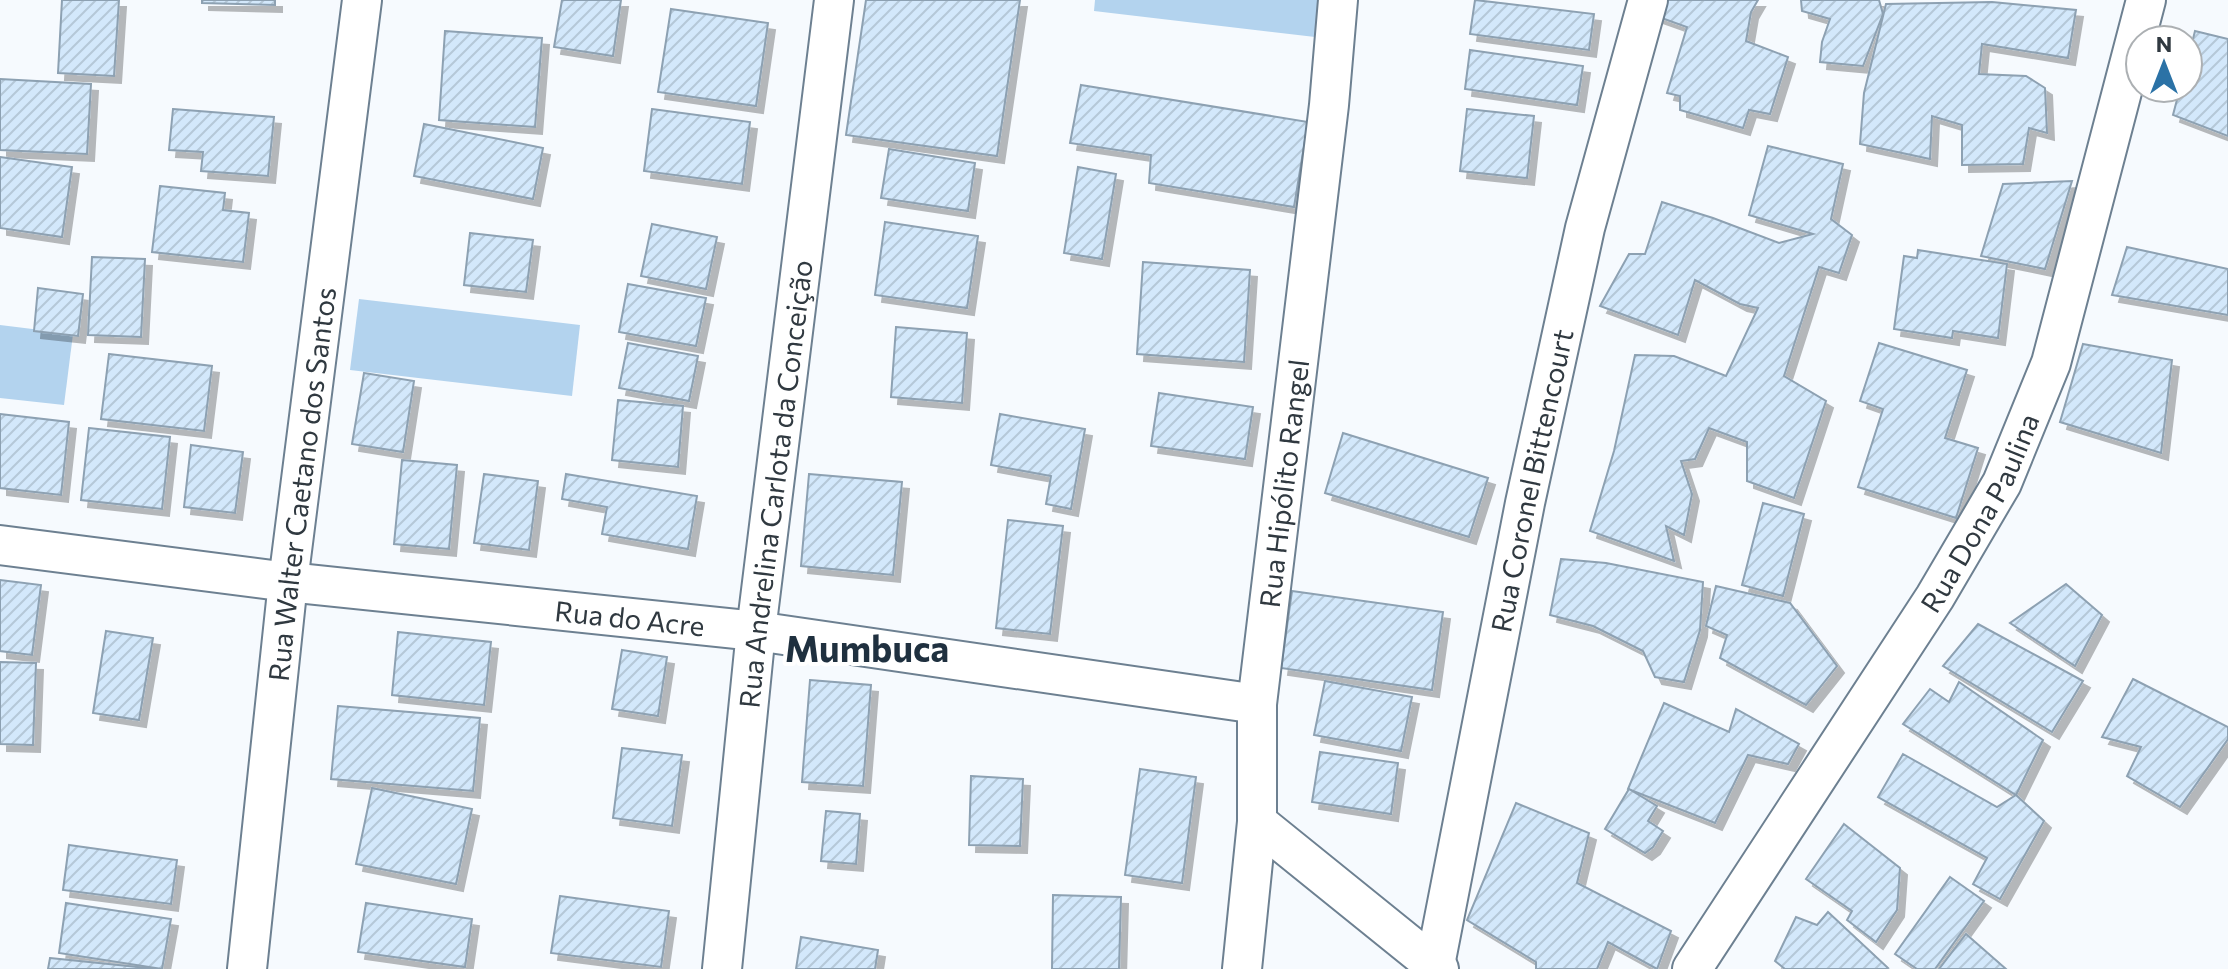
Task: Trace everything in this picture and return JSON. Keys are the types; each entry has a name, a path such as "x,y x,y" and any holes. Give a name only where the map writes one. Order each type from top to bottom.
{"street":[{"name":"Rua Walter Caetano dos Santos","path":"247,969 288,582 362,0"},
{"name":"Rua Andrelina Carlota da Conceição","path":"722,969 756,631 834,0"},
{"name":"Rua Hipólito Rangel","path":"1242,969 1257,822 1257,704 1329,105 1338,0"},
{"name":"Rua Coronel Bittencourt","path":"1437,967 1525,503 1585,228 1648,0"},
{"name":"Rua Dona Paulina","path":"1692,969 1935,597 2002,483 2051,363 2146,0"},
{"name":"Rua do Acre","path":"0,545 288,582 756,631 1257,704"},
{"path":"1257,822 1437,967"}],"shaded area":[{"path":"1095,0 1320,0 1315,37 1094,11"},
{"path":"359,299 580,325 572,396 350,370"},
{"path":"0,325 73,334 64,405 0,398"}],"building":[{"path":"62,0 119,0 114,76 58,73"},
{"path":"202,0 275,0 275,5 202,3"},
{"path":"562,0 621,0 613,56 554,47"},
{"path":"866,0 1020,0 997,156 846,135"},
{"path":"1475,0 1594,14 1589,50 1470,34"},
{"path":"1656,0 1758,0 1751,12 1746,41 1788,57 1770,114 1749,110 1743,128 1680,110 1680,96 1667,93 1687,27 1656,16"},
{"path":"1801,0 1879,0 1883,14 1863,66 1820,62 1822,42 1830,19 1802,11"},
{"path":"1992,2 2076,10 2068,58 1982,44 1979,74 2026,76 2045,88 2047,133 2029,128 2023,164 1962,165 1962,125 1932,116 1930,159 1860,144 1864,93 1886,4"},
{"path":"671,9 768,23 756,106 658,92"},
{"path":"445,31 542,38 535,127 439,120"},
{"path":"2204,33 2228,39 2228,136 2173,115 2176,104 2204,104"},
{"path":"1470,50 1583,66 1577,105 1465,89"},
{"path":"0,79 91,84 87,154 0,150"},
{"path":"1081,85 1308,122 1294,207 1149,183 1151,155 1070,143"},
{"path":"173,109 274,117 268,176 201,171 203,152 169,150"},
{"path":"652,109 750,122 742,184 644,171"},
{"path":"1467,109 1534,116 1527,178 1460,171"},
{"path":"424,124 543,148 533,199 414,176"},
{"path":"1768,146 1843,164 1831,219 1852,235 1839,273 1819,267 1784,376 1826,401 1794,498 1747,481 1747,442 1709,428 1695,459 1681,461 1692,494 1684,535 1666,526 1674,561 1590,531 1614,451 1635,355 1674,356 1726,376 1758,308 1740,304 1695,280 1678,335 1600,306 1629,254 1645,254 1662,202 1779,243 1813,234 1749,215"},
{"path":"889,149 975,163 968,211 881,198"},
{"path":"0,157 72,167 62,237 0,228"},
{"path":"1078,167 1116,174 1102,259 1064,253"},
{"path":"2072,181 2045,269 1981,256 2003,184"},
{"path":"160,186 225,193 223,210 249,213 243,262 152,252"},
{"path":"885,222 978,236 967,308 875,295"},
{"path":"652,224 717,237 706,289 641,276"},
{"path":"470,233 533,240 526,292 464,285"},
{"path":"2127,247 2228,269 2228,315 2112,295"},
{"path":"1918,250 2007,264 1998,338 1953,331 1952,338 1894,329 1904,256 1917,258"},
{"path":"92,257 145,259 141,337 88,335"},
{"path":"1143,262 1250,270 1244,362 1137,354"},
{"path":"628,284 706,298 696,346 619,332"},
{"path":"38,288 83,294 78,336 34,331"},
{"path":"896,327 967,333 962,403 891,397"},
{"path":"628,343 698,356 689,401 619,388"},
{"path":"1879,343 1967,370 1945,438 1978,448 1956,518 1858,487 1883,409 1860,401"},
{"path":"2083,344 2172,360 2161,453 2060,422"},
{"path":"109,354 212,366 204,431 101,419"},
{"path":"364,373 414,381 403,452 352,444"},
{"path":"1159,393 1253,407 1245,459 1151,446"},
{"path":"618,400 683,406 678,467 612,460"},
{"path":"0,414 69,422 61,495 0,488"},
{"path":"1000,414 1085,429 1071,509 1046,504 1051,476 991,465"},
{"path":"89,428 170,437 162,509 81,500"},
{"path":"1343,433 1488,478 1469,537 1325,493"},
{"path":"191,445 243,452 235,513 184,507"},
{"path":"402,460 457,465 449,549 394,544"},
{"path":"484,474 538,481 529,550 474,543"},
{"path":"566,474 697,496 688,549 602,534 607,507 562,499"},
{"path":"809,474 902,482 893,575 801,566"},
{"path":"1763,503 1804,514 1783,596 1742,585"},
{"path":"1008,520 1063,526 1050,634 996,628"},
{"path":"1561,559 1606,563 1703,582 1700,630 1684,682 1655,677 1643,651 1593,626 1550,615"},
{"path":"0,580 41,585 32,655 0,651"},
{"path":"2066,584 2102,615 2075,666 2010,623"},
{"path":"1716,586 1790,603 1837,666 1806,705 1720,658 1727,635 1706,626"},
{"path":"1292,591 1443,612 1432,690 1281,668"},
{"path":"1978,624 2083,681 2052,732 1943,666"},
{"path":"106,631 153,638 139,720 93,713"},
{"path":"398,632 491,642 484,705 392,695"},
{"path":"622,650 667,657 658,716 612,709"},
{"path":"0,662 36,663 33,745 0,744"},
{"path":"2133,679 2228,727 2228,739 2180,807 2127,776 2141,747 2102,737"},
{"path":"810,680 871,685 863,786 802,782"},
{"path":"1325,681 1412,697 1401,751 1314,735"},
{"path":"1959,682 2043,740 2016,795 1903,724 1930,689 1949,702"},
{"path":"1664,703 1729,732 1736,709 1799,744 1788,764 1748,755 1715,823 1628,789"},
{"path":"338,706 480,718 473,791 331,779"},
{"path":"622,748 682,755 672,826 613,818"},
{"path":"1320,752 1398,763 1391,814 1312,802"},
{"path":"1903,754 1997,807 2016,795 2044,821 2000,899 1973,884 1987,858 1878,797"},
{"path":"1140,769 1196,777 1182,883 1125,875"},
{"path":"971,776 1023,779 1020,846 969,845"},
{"path":"372,788 472,809 456,884 356,864"},
{"path":"1629,789 1657,806 1648,821 1663,831 1645,853 1605,829"},
{"path":"1516,803 1589,833 1577,883 1671,931 1657,969 1608,942 1597,969 1536,969 1536,962 1467,920"},
{"path":"826,811 860,814 856,864 821,861"},
{"path":"1844,824 1900,868 1897,910 1876,942 1847,920 1852,911 1806,879"},
{"path":"69,845 177,860 171,904 63,890"},
{"path":"1950,877 1984,901 1935,969 1917,969 1895,954"},
{"path":"1053,895 1121,897 1119,969 1052,969"},
{"path":"560,896 669,911 661,967 551,953"},
{"path":"66,903 171,919 162,969 59,953"},
{"path":"366,903 472,919 465,967 358,952"},
{"path":"1828,912 1888,968 1785,969 1775,961 1796,917 1817,925"},
{"path":"1966,934 2006,969 1939,969"},
{"path":"801,937 878,950 875,969 796,969"},
{"path":"50,958 157,969 48,969"}],"district":[{"name":"Mumbuca","path":"867,647"}]}
